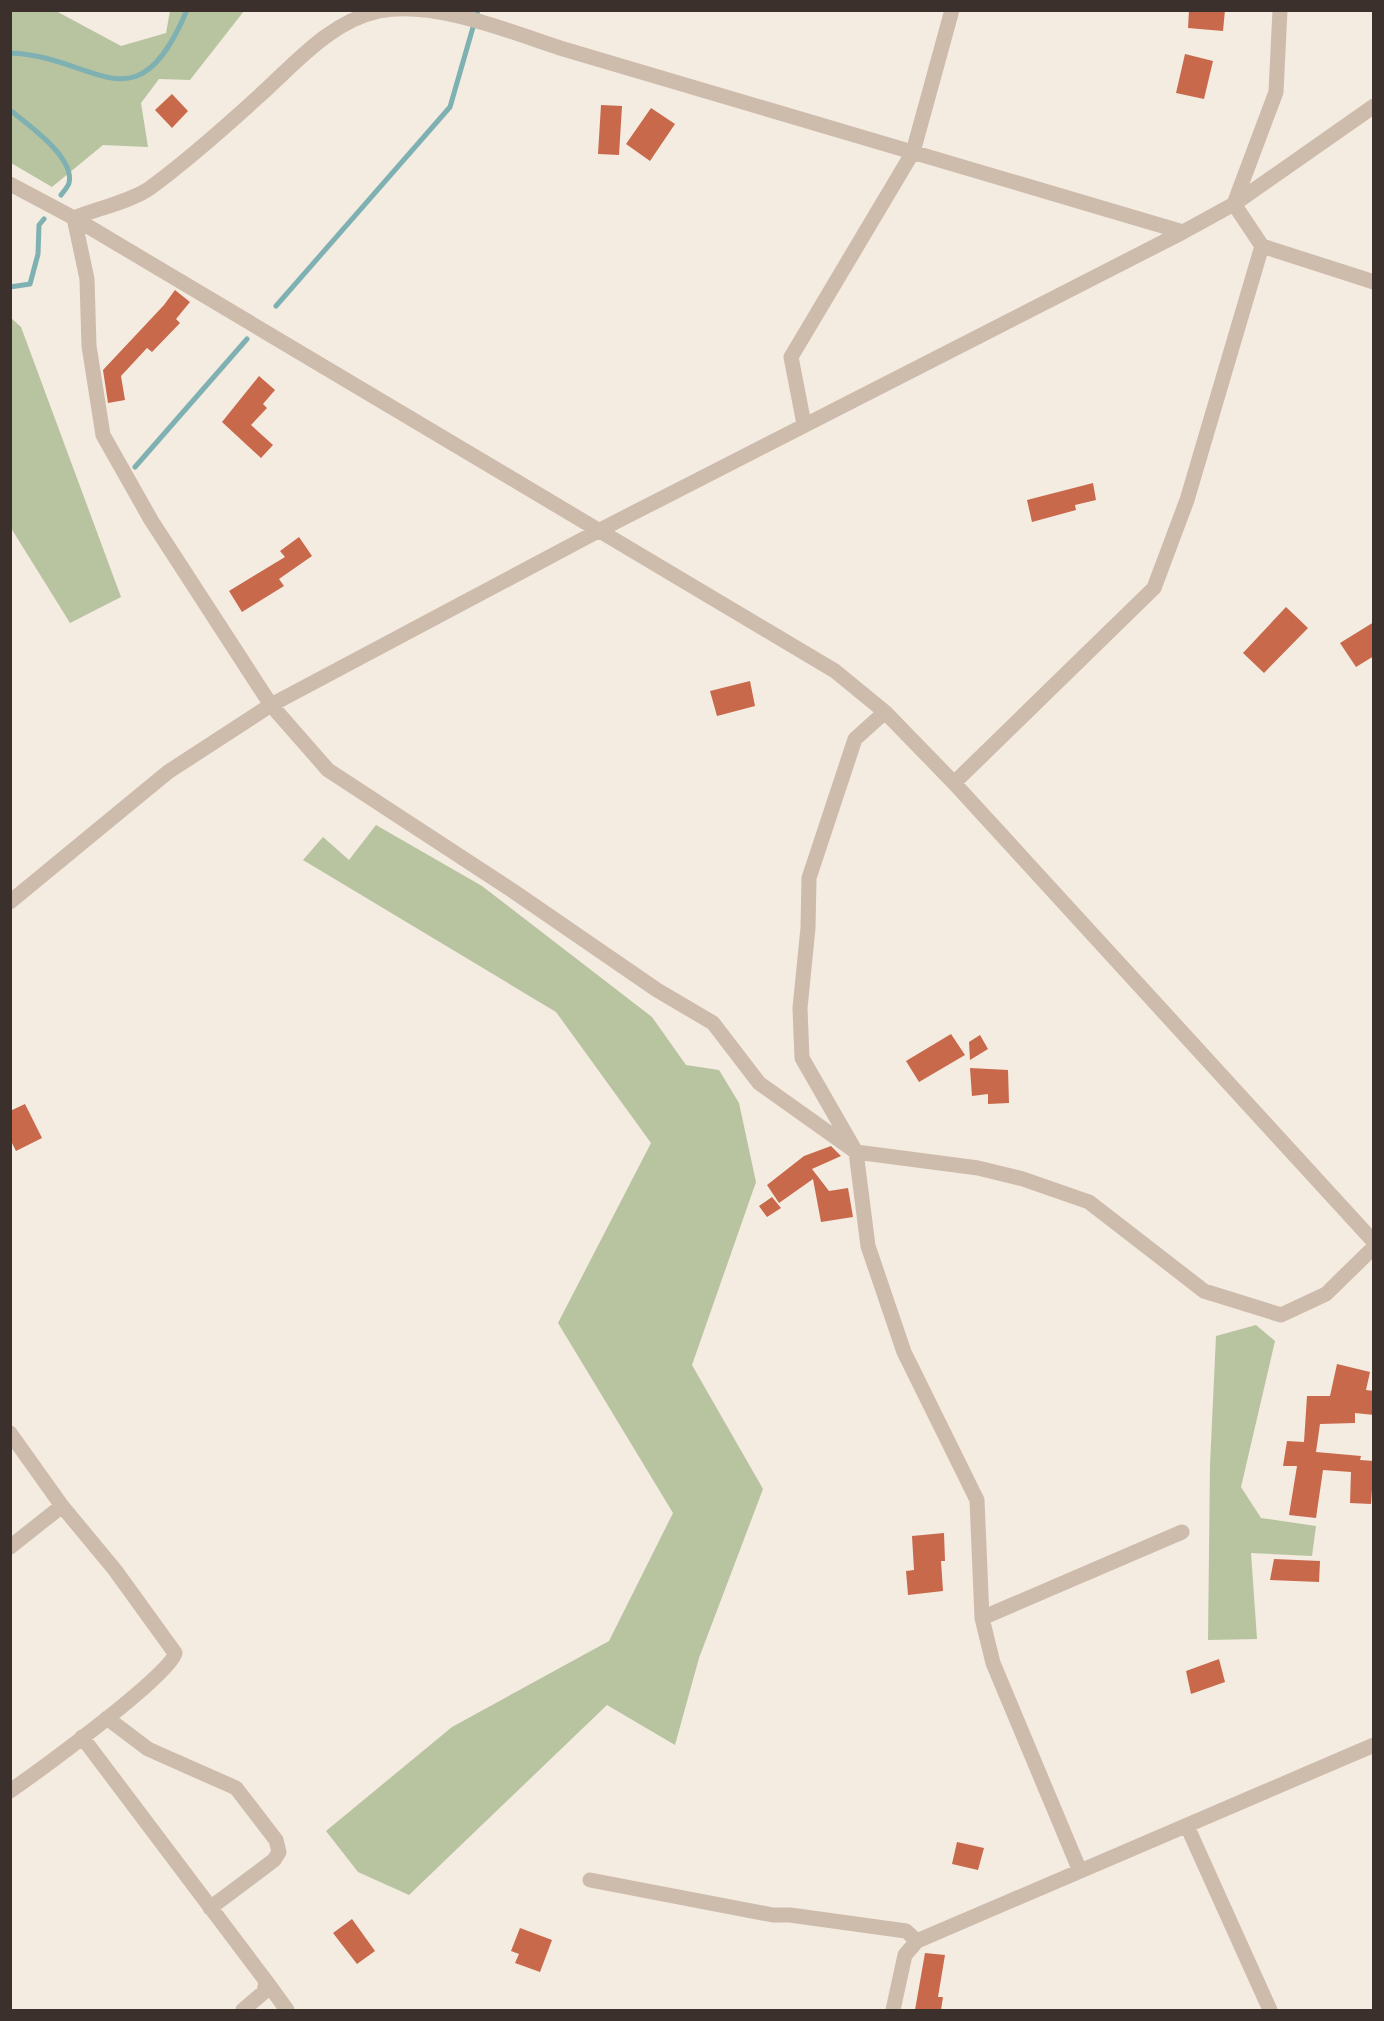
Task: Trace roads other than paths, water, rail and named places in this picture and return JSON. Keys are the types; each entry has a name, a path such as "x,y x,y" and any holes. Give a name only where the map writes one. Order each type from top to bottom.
{"street":[{"path":"75,218 148,189 248,106 325,37 347,21 381,11 434,10 490,17 560,48 1183,232"},
{"path":"804,424 791,357 913,152 952,10"},
{"path":"1234,204 1276,92 1280,10"},
{"path":"10,902 168,772 271,705 804,424 1183,232 1234,204 1374,106"},
{"path":"10,184 75,218 835,670 885,712 954,783 1374,1242"},
{"path":"1234,204 1262,246 1374,282"},
{"path":"75,218 87,279 88,346 103,435 151,520 271,705 328,770 513,891 657,990 712,1023 759,1083 856,1152 978,1168 1023,1179 1089,1202 1204,1291 1281,1315 1326,1294 1374,1247"},
{"path":"954,783 1154,588 1187,500 1262,246"},
{"path":"885,712 855,739 809,878 808,928 800,1008 802,1058 856,1152 868,1246 904,1352 977,1500 982,1618 993,1663 1080,1871"},
{"path":"10,1433 63,1506 122,1579 175,1653 174,1659 164,1671 10,1791"},
{"path":"10,1546 63,1506"},
{"path":"982,1618 1182,1532"},
{"path":"106,1718 148,1749 236,1788 276,1840 279,1852 274,1860 210,1908"},
{"path":"82,1737 287,2010"},
{"path":"893,2010 905,1955 917,1941 1374,1745"},
{"path":"1187,1826 1270,2010"},
{"path":"590,1880 772,1915 790,1915 906,1931 917,1941"},
{"path":"243,2010 264,1992 266,1981"}],"waterway":[{"path":"10,53 40,57 112,78 132,78 150,68 168,47 187,10"},
{"path":"276,306 450,107 478,10"},
{"path":"10,110 48,142 65,163 69,173 69,183 61,195"},
{"path":"10,287 30,284 38,254 39,225 44,219"},
{"path":"135,467 247,339"}]}
